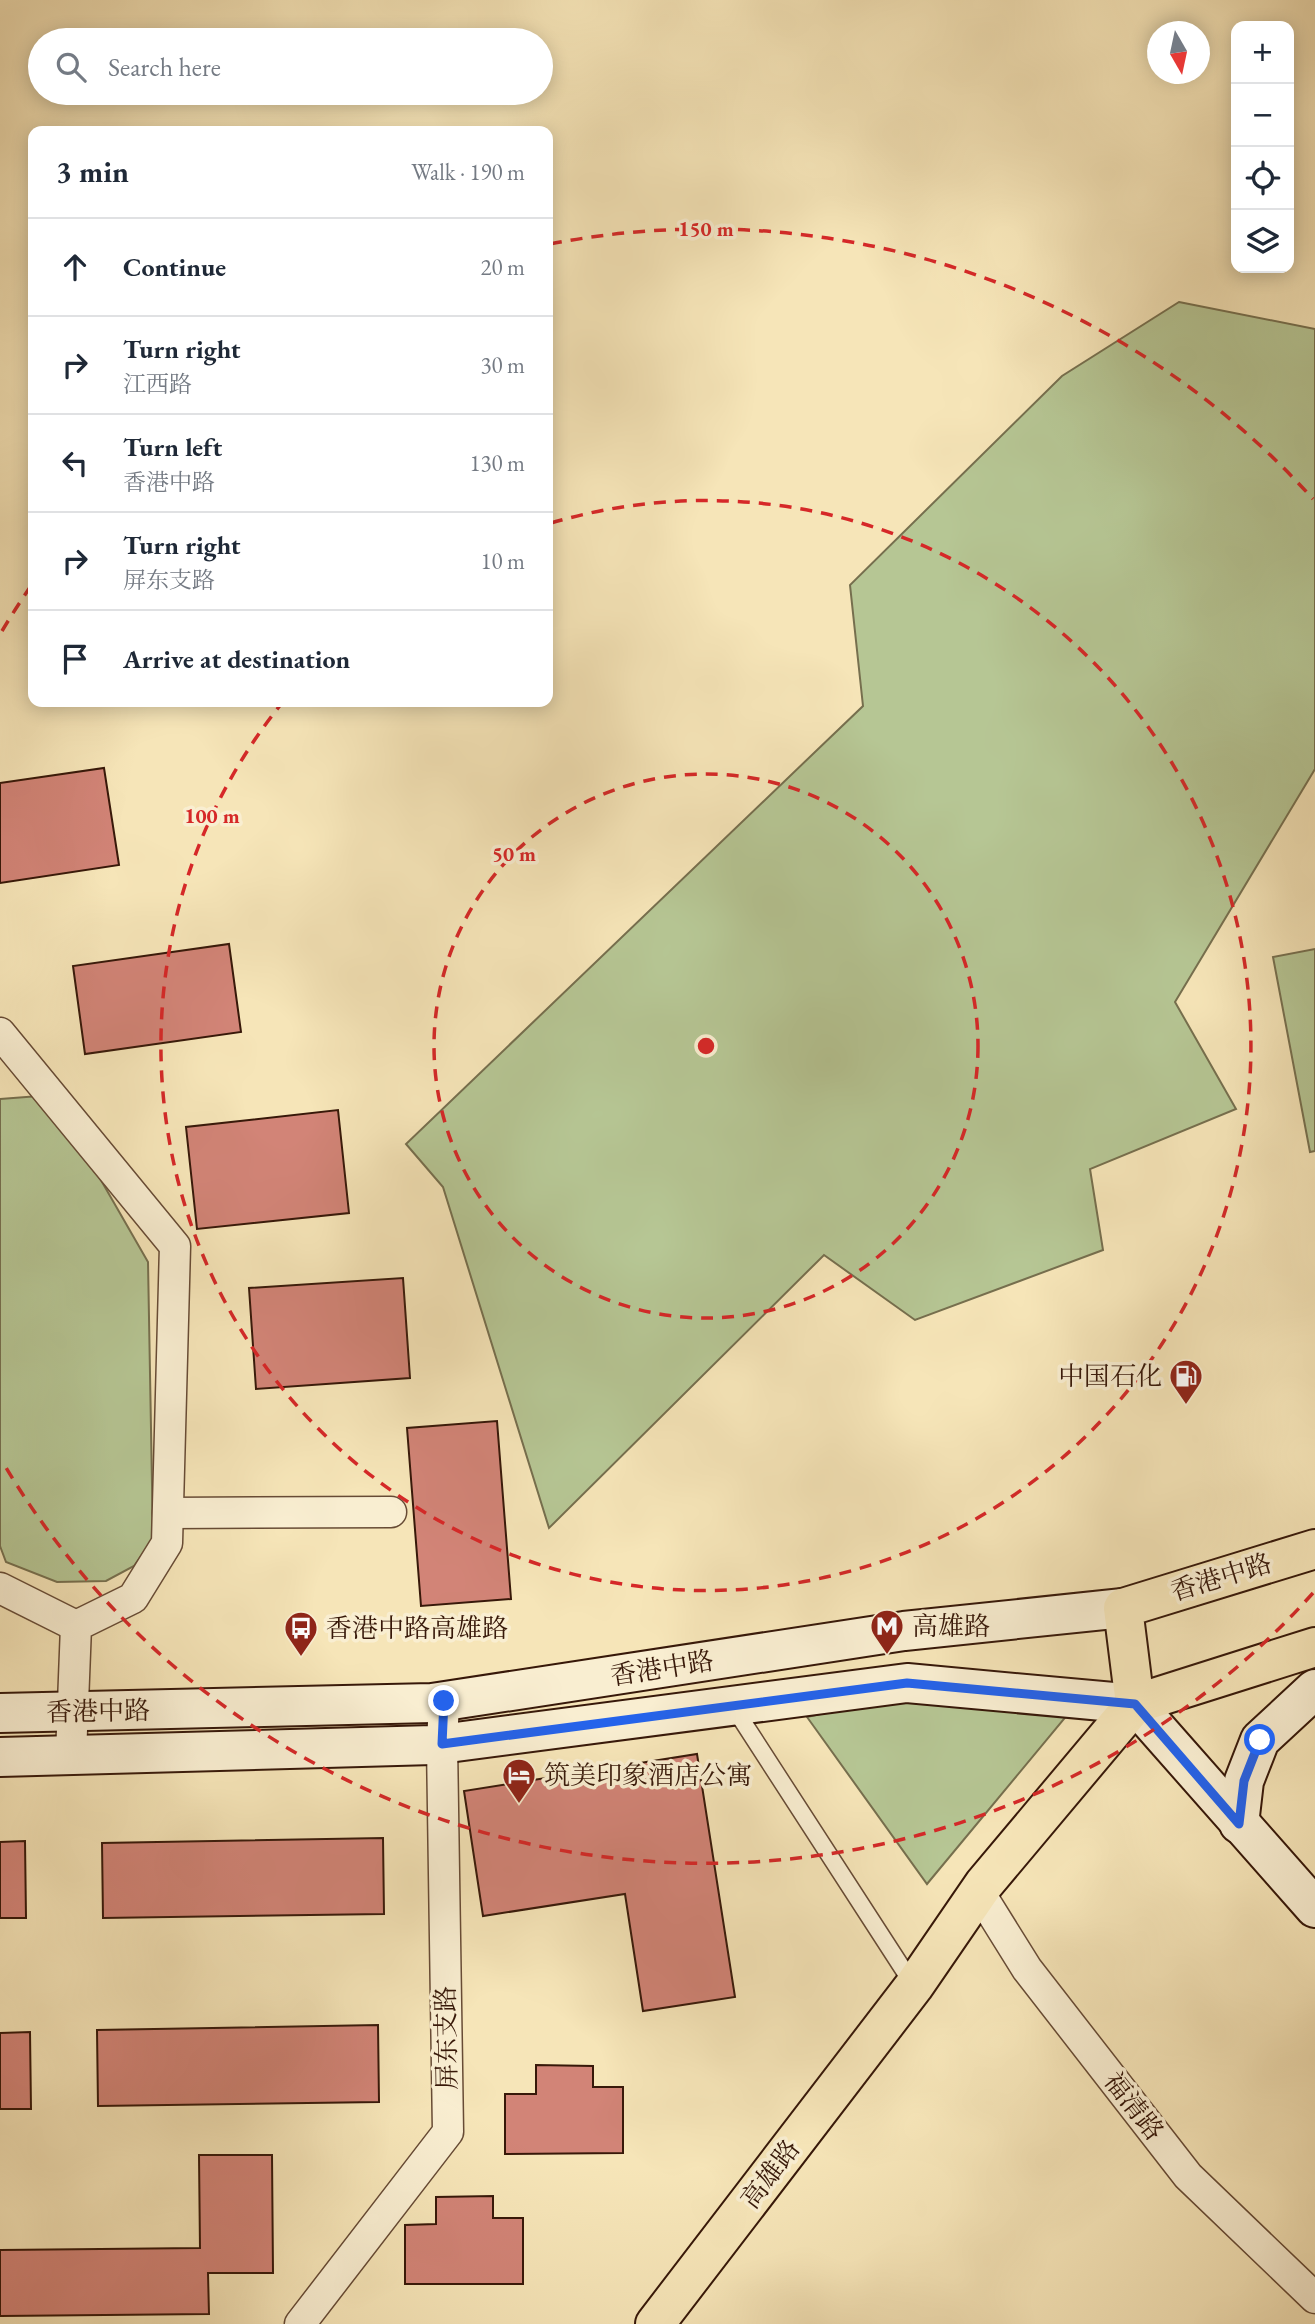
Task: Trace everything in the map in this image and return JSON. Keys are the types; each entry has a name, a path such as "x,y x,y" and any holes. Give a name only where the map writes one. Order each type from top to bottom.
{"main road":[{"name":"香港中路","path":"0,1713 444,1701 904,1630 1123,1608 1315,1549"},
{"path":"1123,1608 1135,1704 1315,1908"},
{"name":"香港中路","path":"0,1757 442,1744 907,1683 1135,1704 1315,1647"},
{"path":"1239,1824 1244,1781 1260,1740 1315,1689"},
{"name":"高雄路","path":"655,2324 914,1986 979,1892 1135,1704"}],"street":[{"path":"0,1033 175,1246 167,1543 133,1598 76,1626"},
{"path":"168,1513 391,1512"},
{"path":"0,1588 76,1626"},
{"path":"71,1755 76,1626"},
{"name":"屏东支路","path":"300,2324 448,2132 442,1744 444,1701"},
{"name":"福清路","path":"979,1892 1027,1969 1188,2176 1315,2298"}],"lane":[{"path":"733,1706 914,1986"}],"green space":[{"path":"1179,302 1315,329 1315,769 1175,1002 1236,1109 1090,1169 1103,1250 915,1320 824,1255 549,1528 443,1187 406,1144 863,706 850,585 1062,376"},
{"path":"1315,949 1315,1151 1310,1152 1273,957"},
{"path":"52,1095 148,1262 153,1539 134,1566 106,1581 57,1582 6,1562 0,1546 0,1099"},
{"path":"906,1695 1083,1696 927,1884 807,1717"}],"building":[{"path":"104,768 119,865 0,883 0,783"},
{"path":"229,944 241,1032 85,1054 73,966"},
{"path":"338,1110 349,1213 197,1229 186,1127"},
{"path":"403,1278 410,1378 256,1389 249,1288"},
{"path":"497,1421 511,1599 421,1606 407,1428"},
{"path":"697,1754 735,1997 643,2011 625,1894 483,1916 464,1791"},
{"path":"383,1838 384,1914 103,1918 102,1843"},
{"path":"25,1841 26,1918 0,1918 0,1842"},
{"path":"378,2025 379,2102 98,2106 97,2030"},
{"path":"30,2032 31,2109 0,2109 0,2033"},
{"path":"536,2065 593,2066 593,2087 623,2087 623,2153 505,2154 505,2094 536,2094"},
{"path":"199,2155 272,2155 273,2273 208,2273 209,2314 0,2316 0,2250 200,2248"},
{"path":"493,2196 493,2218 523,2218 523,2284 405,2284 405,2225 436,2224 436,2197"}],"place":[{"name":"中国石化","path":"1186,1406"},
{"name":"高雄路","path":"887,1656"},
{"name":"香港中路高雄路","path":"301,1658"},
{"name":"筑美印象酒店公寓","path":"519,1805"}],"route":[{"path":"444,1701 442,1744 907,1683 1135,1704 1239,1824 1244,1781 1260,1740"}]}
